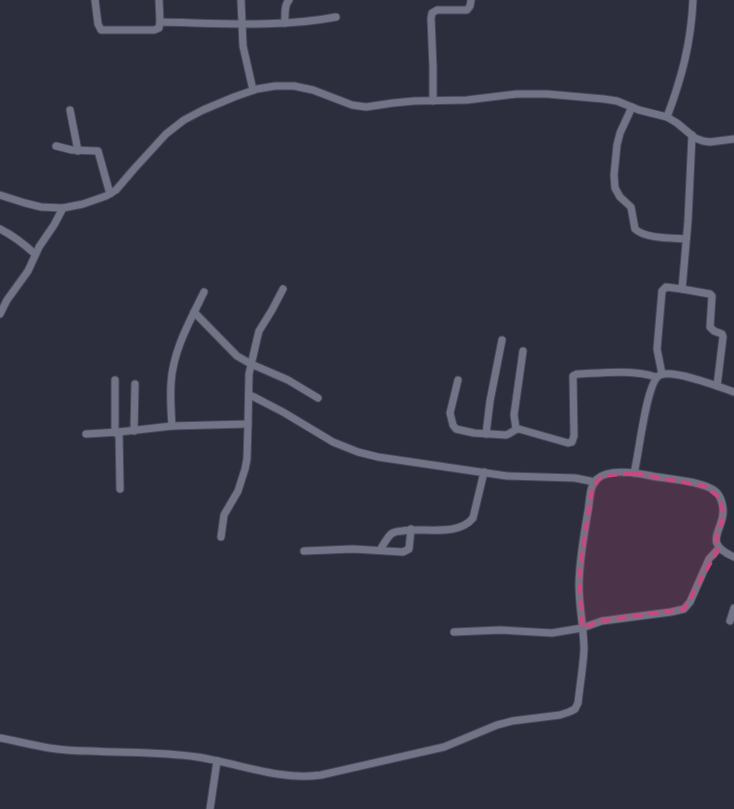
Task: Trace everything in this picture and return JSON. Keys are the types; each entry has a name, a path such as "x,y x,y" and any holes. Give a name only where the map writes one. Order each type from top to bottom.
{"street":[{"path":"95,0 98,24 101,30 154,30 159,28 159,0"},
{"path":"241,0 243,46 253,90"},
{"path":"285,22 286,6 289,0"},
{"path":"433,101 432,13 437,10 467,10 471,0"},
{"path":"667,117 684,67 689,42 693,0"},
{"path":"160,22 242,24 317,21 336,17"},
{"path":"0,195 33,205 63,208 83,204 106,196 122,183 166,134 184,120 234,96 275,86 294,86 314,90 352,106 366,108 393,103 467,100 517,94 547,94 604,99 617,101 639,110 667,117 703,141 734,139"},
{"path":"632,107 620,133 617,145 614,175 617,193 631,207 637,232 647,235 686,239"},
{"path":"70,110 78,151"},
{"path":"682,289 692,135"},
{"path":"56,146 78,151 98,151 110,194"},
{"path":"0,314 28,271 35,254 63,208"},
{"path":"0,228 12,235 35,254"},
{"path":"659,376 657,349 662,291 666,287 682,289 712,296 710,327 722,334 723,337 717,386"},
{"path":"221,537 224,515 238,491 247,459 250,374 259,331 283,289"},
{"path":"172,426 170,400 174,362 183,336 204,292"},
{"path":"194,312 237,356 288,380 318,398"},
{"path":"486,434 490,401 502,340"},
{"path":"516,429 514,415 523,351"},
{"path":"516,429 568,443 572,442 574,436 574,376 577,374 618,373 659,376 666,374 694,378 734,392"},
{"path":"636,467 649,393 654,380 659,376"},
{"path":"115,380 120,489"},
{"path":"458,380 450,413 453,426 456,429 462,432 511,434 516,429"},
{"path":"134,430 135,384"},
{"path":"250,395 284,412 333,442 344,447 378,456 523,477 575,478 595,482"},
{"path":"86,434 172,426 248,424"},
{"path":"0,738 50,748 90,752 168,754 197,757 273,774 308,777 444,747 497,725 512,721 546,717 575,709 578,703 584,650 579,574 592,487 596,479 636,467 705,486 715,491 720,498 724,516 716,538 719,548 734,557"},
{"path":"380,550 392,533 411,529 440,530 458,528 469,524 473,518 484,472"},
{"path":"304,551 380,550 403,552 409,549 411,529"},
{"path":"454,632 500,630 552,633 582,628 602,621 684,609 690,602 709,559 719,548"},
{"path":"730,621 734,608"},
{"path":"210,809 217,761"}],"highlighted area":[{"path":"634,473 705,486 720,498 724,516 716,538 719,548 684,609 602,621 582,628 579,574 592,487 602,476"}]}
